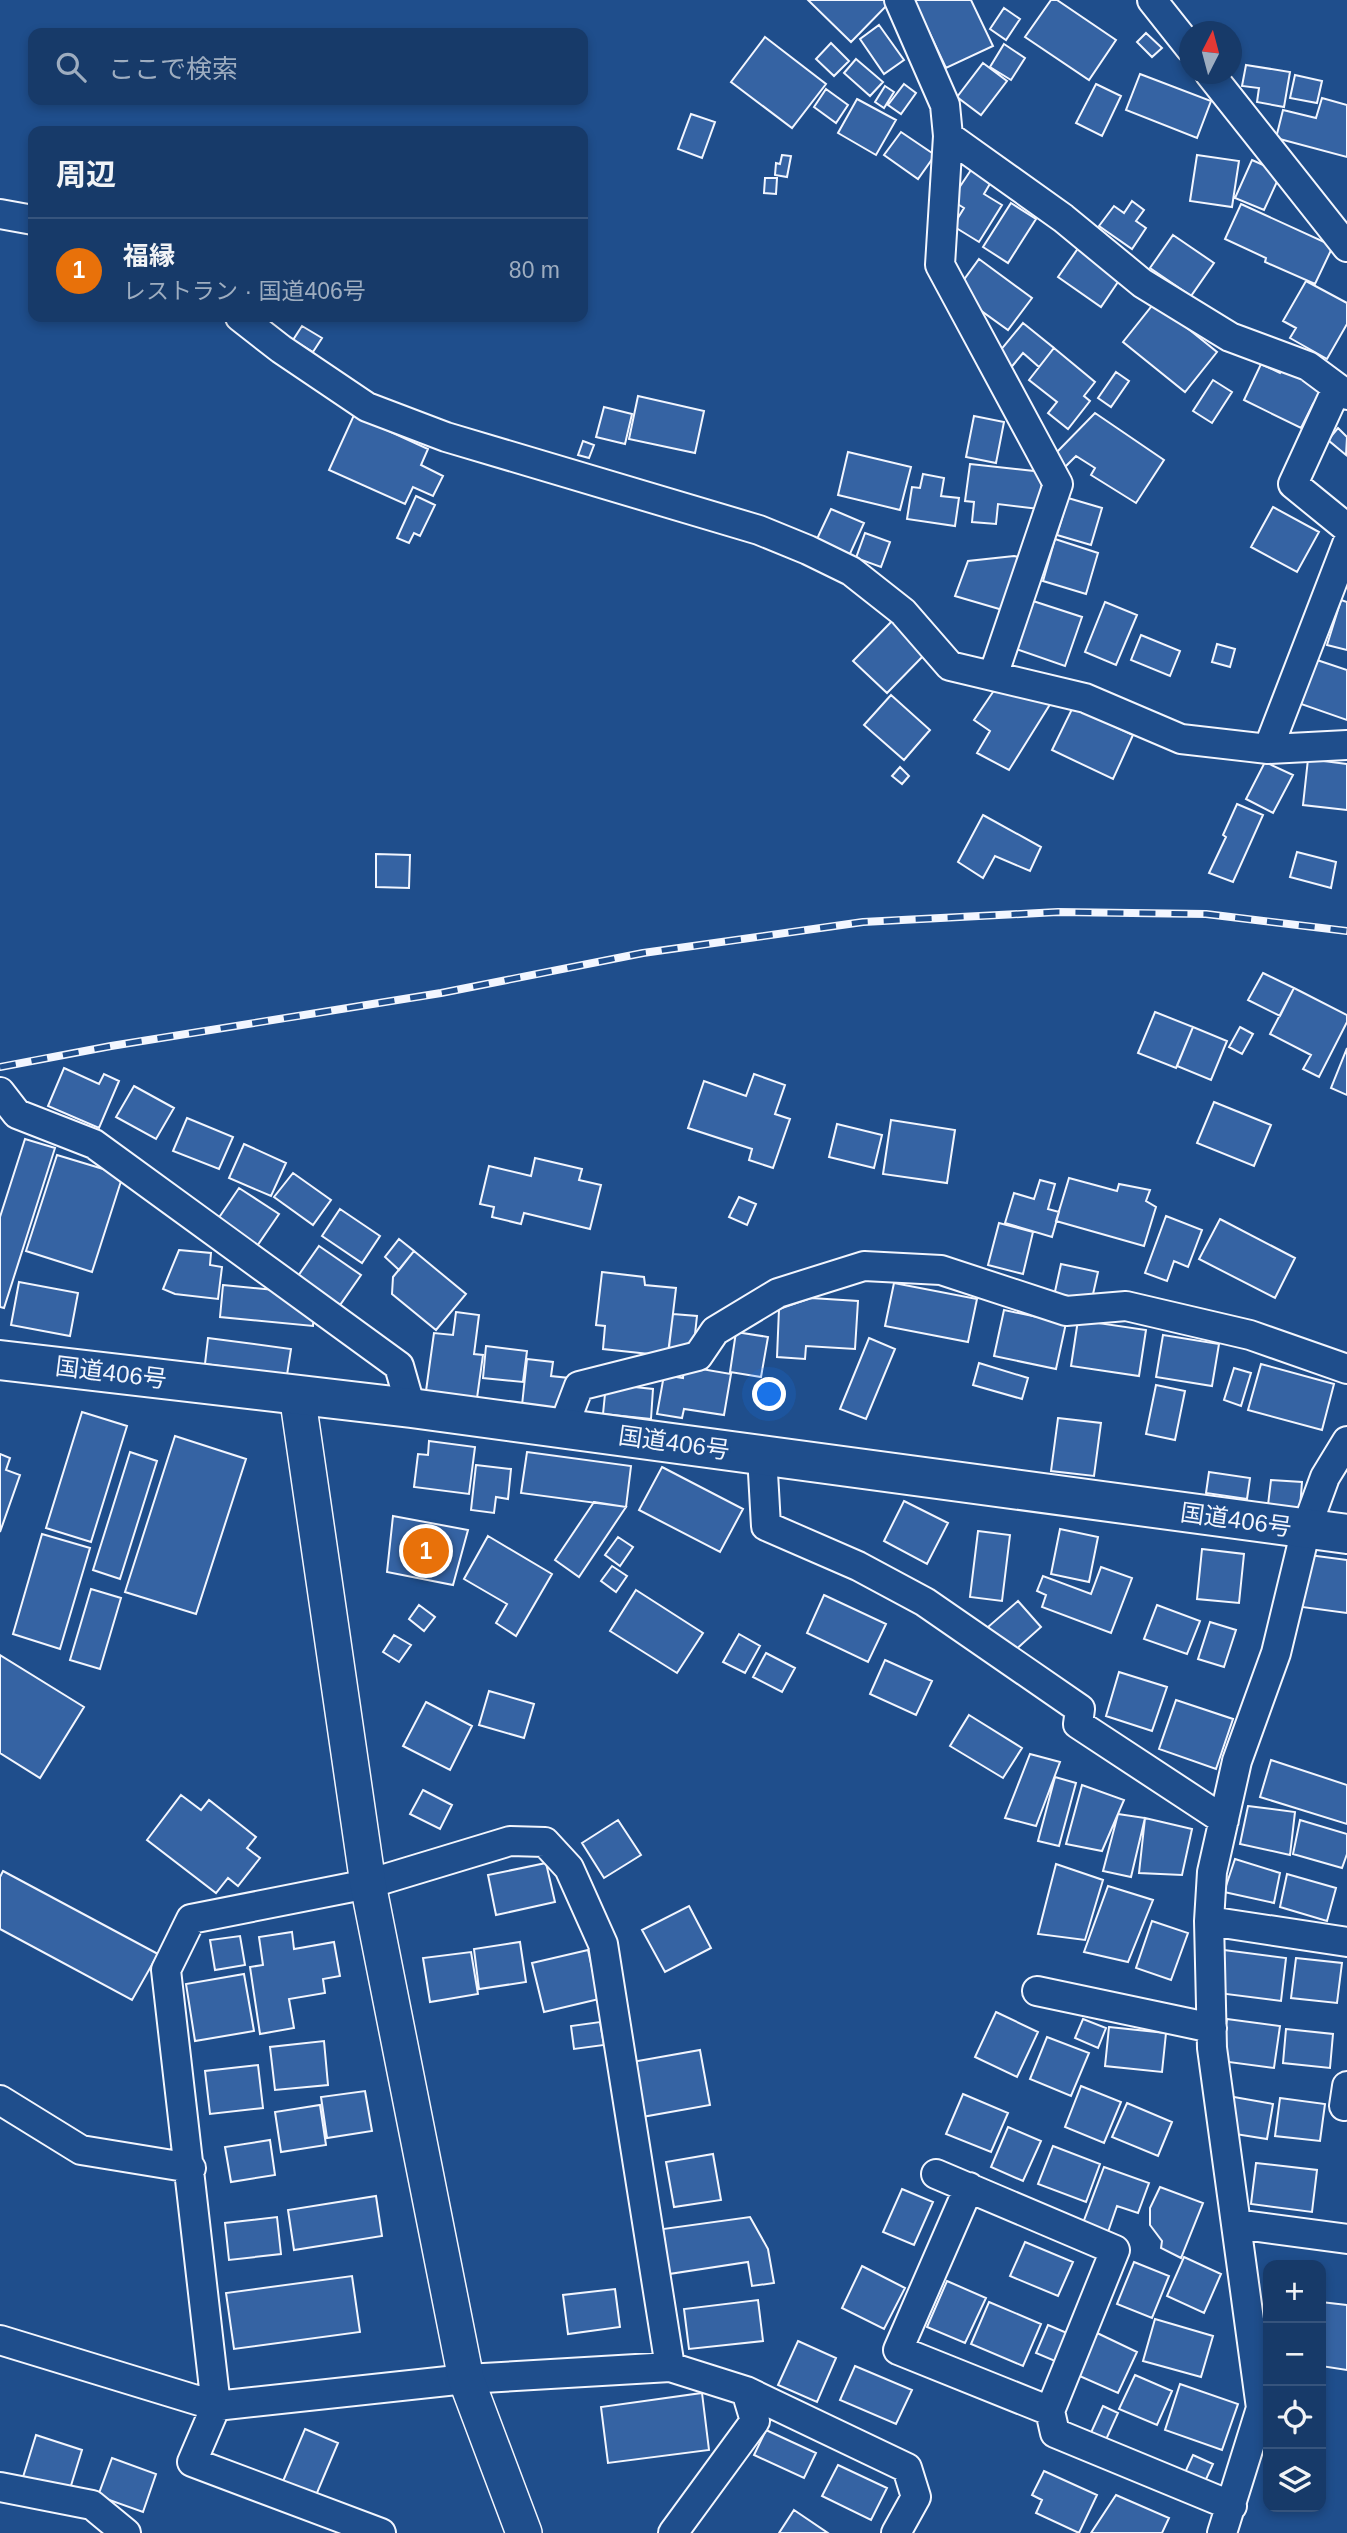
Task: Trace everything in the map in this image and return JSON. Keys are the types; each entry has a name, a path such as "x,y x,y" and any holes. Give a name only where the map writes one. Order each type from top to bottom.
{"highway":[{"name":"国道406号","path":"0,1360 411,1408 1347,1534"}],"street":[{"path":"899,0 945,105 948,136 940,265 1058,484 993,676"},
{"path":"1152,0 1179,35"},
{"path":"1218,84 1347,247"},
{"path":"948,136 1063,219 1142,283 1230,337 1308,366 1342,391 1293,484 1347,527"},
{"path":"0,214 28,219"},
{"path":"246,322 281,349 367,407 446,437 759,530 851,571 903,612 950,666 1085,698 1181,739 1268,749 1347,745"},
{"path":"1268,749 1347,544"},
{"path":"0,1092 17,1114 93,1144 399,1366 411,1408"},
{"path":"563,1428 579,1386 698,1356 715,1331 778,1293 864,1266 942,1270 1066,1311 1126,1306 1250,1335 1347,1369"},
{"path":"298,1394 368,1884 466,2379 524,2533"},
{"path":"1222,2533 1261,2408 1212,2048 1209,1921 1212,1872 1237,1761 1276,1653 1306,1529 1325,1477 1347,1441"},
{"path":"762,1455 766,1526 858,1566 925,1602 1080,1709 1078,1724 1224,1821"},
{"path":"381,2533 192,2462 216,2406 191,2168 166,1970 191,1919 368,1884 510,1841 545,1842 569,1868 603,1944 670,2367"},
{"path":"1209,1921 1347,1942"},
{"path":"1037,1991 1212,2028"},
{"path":"0,2099 81,2150 191,2168"},
{"path":"936,2174 1115,2250 1050,2411 1055,2433 1232,2506"},
{"path":"969,2187 898,2350 1050,2411"},
{"path":"1236,2224 1347,2239"},
{"path":"0,2340 216,2406 466,2379 670,2367 746,2391 907,2468 916,2497 896,2533"},
{"path":"673,2533 755,2421 746,2391"},
{"path":"0,2487 92,2505 126,2533"}],"building":[{"path":"808,0 892,0 851,42"},
{"path":"914,0 971,0 993,46 946,68"},
{"path":"1051,0 1057,0 1116,40 1089,80 1025,37"},
{"path":"1004,8 1020,19 1006,40 990,29"},
{"path":"879,25 904,60 884,74 860,39"},
{"path":"1146,33 1162,48 1152,57 1137,42"},
{"path":"765,37 826,84 792,128 731,82"},
{"path":"831,43 849,61 834,76 816,59"},
{"path":"1004,44 1025,58 1011,80 990,67"},
{"path":"856,59 883,82 870,96 844,73"},
{"path":"983,63 1007,81 981,115 957,97"},
{"path":"1246,65 1290,72 1284,107 1257,102 1259,88 1242,86"},
{"path":"1140,74 1211,101 1197,138 1126,110"},
{"path":"1295,75 1322,81 1317,103 1290,98"},
{"path":"904,84 916,93 901,114 888,105"},
{"path":"1096,84 1121,96 1102,136 1076,123"},
{"path":"885,86 894,92 884,108 875,102"},
{"path":"826,89 848,105 836,123 814,107"},
{"path":"1322,98 1347,105 1347,157 1276,138 1283,110 1316,118"},
{"path":"857,99 896,120 876,155 838,133"},
{"path":"691,114 715,122 702,158 678,149"},
{"path":"901,132 935,155 918,179 884,155"},
{"path":"782,155 791,156 787,177 775,175 776,163 780,164"},
{"path":"1197,155 1239,161 1232,207 1190,201"},
{"path":"1252,160 1281,173 1264,210 1235,198"},
{"path":"971,170 991,182 984,194 1002,205 979,242 953,226 964,208 951,200"},
{"path":"765,178 777,178 776,194 764,193"},
{"path":"1132,201 1144,210 1136,221 1146,228 1132,249 1099,226 1114,206 1124,213"},
{"path":"1011,203 1036,219 1008,263 983,247"},
{"path":"1241,204 1333,246 1315,284 1265,262 1266,258 1225,239"},
{"path":"1173,235 1214,263 1191,296 1150,268"},
{"path":"1079,247 1122,276 1101,307 1058,277"},
{"path":"979,259 1032,298 1008,330 955,292"},
{"path":"1306,281 1347,303 1347,324 1327,359 1290,338 1296,328 1283,321"},
{"path":"1155,302 1217,352 1185,392 1123,342"},
{"path":"1023,323 1054,348 1039,367 1023,353 1009,370 994,358"},
{"path":"302,326 322,338 313,352 293,340"},
{"path":"1054,348 1095,382 1084,396 1090,401 1068,429 1048,413 1057,402 1029,380"},
{"path":"1261,364 1280,373 1284,366 1326,386 1301,428 1244,400"},
{"path":"1116,372 1129,381 1111,407 1098,398"},
{"path":"1213,380 1232,392 1212,423 1193,411"},
{"path":"638,396 704,411 695,453 629,439"},
{"path":"604,407 632,414 625,444 596,437"},
{"path":"1095,413 1164,460 1136,503 1091,475 1095,468 1076,456 1065,467 1053,456"},
{"path":"354,415 428,449 421,465 443,476 433,496 413,487 405,504 329,470"},
{"path":"974,416 1004,422 996,463 966,457"},
{"path":"1338,428 1347,437 1346,455 1328,440"},
{"path":"583,441 594,445 589,458 578,455"},
{"path":"848,452 911,467 900,510 838,495"},
{"path":"970,464 1043,472 1039,509 998,504 996,524 972,522 974,502 965,501"},
{"path":"923,474 944,478 941,496 959,498 955,526 907,519 912,487 920,488"},
{"path":"416,496 435,505 420,536 414,533 409,543 397,538"},
{"path":"1068,498 1102,508 1091,545 1057,535"},
{"path":"1273,507 1319,532 1297,572 1251,547"},
{"path":"831,509 864,523 849,556 816,541"},
{"path":"865,533 890,542 881,567 856,558"},
{"path":"1055,539 1098,553 1086,594 1043,581"},
{"path":"1014,556 1023,558 1006,611 955,596 968,561"},
{"path":"1341,600 1347,602 1347,650 1327,645"},
{"path":"1033,601 1082,617 1065,666 1016,649"},
{"path":"1105,602 1137,615 1116,665 1085,652"},
{"path":"894,619 927,652 887,693 853,661"},
{"path":"1141,635 1180,651 1170,676 1131,660"},
{"path":"1217,644 1235,649 1230,667 1212,662"},
{"path":"1317,660 1347,670 1347,720 1301,704"},
{"path":"995,689 1054,698 1009,770 977,753 990,731 974,720"},
{"path":"891,695 930,730 904,760 864,725"},
{"path":"1073,707 1133,735 1113,779 1052,750"},
{"path":"1308,759 1347,764 1347,810 1303,805"},
{"path":"1265,762 1293,775 1273,813 1246,799"},
{"path":"900,767 909,776 902,784 892,776"},
{"path":"1237,804 1263,815 1233,882 1209,873 1226,837 1223,835"},
{"path":"983,815 1041,847 1030,871 995,856 983,878 958,862"},
{"path":"1297,852 1336,862 1331,888 1290,877"},
{"path":"376,854 410,855 409,888 376,887"},
{"path":"1263,973 1294,988 1280,1016 1248,1000"},
{"path":"1294,988 1347,1015 1347,1022 1319,1077 1303,1069 1311,1055 1270,1034"},
{"path":"1155,1012 1193,1027 1176,1068 1138,1053"},
{"path":"1193,1027 1227,1041 1211,1080 1177,1066"},
{"path":"1240,1027 1253,1034 1242,1054 1229,1047"},
{"path":"1347,1048 1347,1095 1331,1088"},
{"path":"64,1068 99,1084 104,1074 119,1081 99,1128 48,1106"},
{"path":"754,1074 785,1085 775,1114 790,1119 773,1168 749,1160 752,1149 688,1128 704,1081 746,1096"},
{"path":"134,1086 174,1108 156,1139 116,1117"},
{"path":"1214,1102 1271,1125 1254,1166 1197,1143"},
{"path":"187,1118 233,1137 219,1169 173,1151"},
{"path":"891,1120 955,1130 947,1183 883,1174"},
{"path":"837,1124 882,1135 874,1168 829,1157"},
{"path":"25,1139 55,1148 4,1308 0,1307 0,1217"},
{"path":"244,1144 286,1163 271,1196 229,1178"},
{"path":"57,1155 123,1175 92,1272 26,1251"},
{"path":"535,1158 582,1169 579,1180 601,1185 590,1229 524,1213 521,1224 492,1217 494,1207 480,1204 489,1166 531,1176"},
{"path":"293,1173 331,1200 313,1225 274,1197"},
{"path":"1069,1178 1117,1191 1119,1184 1150,1190 1146,1201 1156,1207 1144,1246 1056,1221"},
{"path":"1040,1180 1055,1184 1048,1209 1059,1212 1052,1237 1005,1223 1014,1193 1034,1199"},
{"path":"239,1188 279,1214 257,1246 218,1219"},
{"path":"739,1197 756,1204 747,1225 729,1217"},
{"path":"340,1209 380,1236 362,1263 322,1236"},
{"path":"1166,1216 1202,1230 1188,1267 1174,1261 1167,1281 1145,1273"},
{"path":"1220,1219 1295,1258 1275,1298 1199,1259"},
{"path":"999,1223 1033,1232 1023,1274 988,1265"},
{"path":"399,1239 414,1251 399,1270 385,1257"},
{"path":"319,1246 361,1275 340,1305 298,1276"},
{"path":"179,1250 211,1253 210,1265 222,1267 218,1299 175,1294 163,1289"},
{"path":"414,1251 466,1294 436,1330 392,1294 393,1277"},
{"path":"1061,1264 1098,1272 1091,1303 1054,1296"},
{"path":"602,1272 644,1277 645,1285 676,1288 668,1356 603,1349 605,1326 596,1325"},
{"path":"19,1282 78,1293 70,1336 11,1325"},
{"path":"894,1283 977,1299 968,1342 885,1326"},
{"path":"223,1285 275,1290 314,1310 313,1326 220,1317"},
{"path":"811,1298 858,1301 855,1349 806,1346 805,1359 777,1357 779,1309"},
{"path":"1004,1310 1066,1323 1056,1369 994,1356"},
{"path":"456,1312 479,1315 474,1354 483,1355 477,1398 426,1391 434,1333 453,1335"},
{"path":"673,1314 697,1316 694,1343 668,1353"},
{"path":"1078,1320 1146,1330 1139,1376 1071,1366"},
{"path":"736,1332 768,1337 761,1377 730,1372"},
{"path":"1163,1335 1219,1344 1212,1386 1156,1377"},
{"path":"208,1338 291,1349 287,1375 205,1364"},
{"path":"869,1338 895,1349 866,1419 840,1409"},
{"path":"486,1346 527,1351 523,1382 483,1378"},
{"path":"527,1359 553,1362 551,1376 569,1378 566,1410 522,1405"},
{"path":"979,1363 1028,1378 1022,1399 973,1385"},
{"path":"1261,1364 1334,1384 1322,1430 1248,1410"},
{"path":"684,1366 731,1374 724,1415 684,1409 682,1418 657,1414 664,1375 683,1378"},
{"path":"1234,1368 1251,1373 1241,1406 1224,1400"},
{"path":"606,1384 653,1389 651,1419 603,1414"},
{"path":"1156,1385 1185,1391 1175,1440 1146,1434"},
{"path":"82,1412 127,1426 91,1542 46,1528"},
{"path":"1058,1418 1101,1423 1094,1476 1051,1471"},
{"path":"175,1436 246,1459 196,1614 125,1592"},
{"path":"429,1441 475,1447 469,1494 414,1487 418,1454 428,1455"},
{"path":"130,1452 157,1461 120,1579 93,1570"},
{"path":"527,1452 631,1466 626,1507 521,1493"},
{"path":"0,1454 10,1458 6,1470 20,1475 0,1532"},
{"path":"476,1465 511,1469 508,1499 496,1497 494,1513 471,1510"},
{"path":"662,1467 743,1509 720,1552 639,1510"},
{"path":"1209,1472 1250,1478 1247,1499 1206,1493"},
{"path":"1271,1480 1302,1482 1300,1508 1268,1505"},
{"path":"904,1501 948,1523 927,1564 884,1541"},
{"path":"594,1502 626,1507 579,1577 555,1560"},
{"path":"393,1516 468,1530 453,1585 387,1572"},
{"path":"1060,1529 1098,1537 1089,1582 1051,1574"},
{"path":"978,1531 1010,1535 1002,1601 970,1597"},
{"path":"42,1534 90,1548 60,1649 13,1634"},
{"path":"488,1536 552,1574 516,1636 496,1623 507,1604 464,1579"},
{"path":"618,1537 633,1547 620,1566 605,1555"},
{"path":"1202,1549 1244,1554 1239,1603 1197,1599"},
{"path":"1309,1555 1347,1560 1347,1613 1302,1607"},
{"path":"612,1566 627,1576 616,1592 601,1581"},
{"path":"1101,1567 1132,1578 1111,1633 1042,1607 1046,1595 1037,1591 1043,1576 1091,1594"},
{"path":"91,1589 121,1598 100,1669 70,1660"},
{"path":"636,1590 703,1633 677,1673 610,1631"},
{"path":"824,1595 886,1624 868,1662 807,1633"},
{"path":"1018,1601 1041,1627 1012,1653 988,1627"},
{"path":"419,1605 435,1617 424,1631 409,1619"},
{"path":"1157,1605 1200,1621 1187,1654 1144,1639"},
{"path":"1210,1622 1236,1630 1224,1667 1198,1659"},
{"path":"739,1634 760,1646 745,1673 723,1662"},
{"path":"394,1635 411,1645 399,1662 383,1652"},
{"path":"766,1653 795,1668 782,1692 753,1677"},
{"path":"0,1655 84,1707 40,1778 0,1753"},
{"path":"885,1660 932,1681 916,1715 870,1694"},
{"path":"1119,1672 1167,1687 1152,1731 1106,1716"},
{"path":"489,1691 534,1704 524,1738 479,1725"},
{"path":"1176,1700 1233,1719 1216,1769 1159,1749"},
{"path":"426,1702 472,1726 450,1770 403,1746"},
{"path":"969,1715 1022,1748 1003,1778 950,1746"},
{"path":"1030,1754 1060,1762 1036,1826 1005,1818"},
{"path":"1271,1760 1347,1785 1347,1824 1260,1797"},
{"path":"1055,1777 1076,1783 1059,1846 1038,1841"},
{"path":"1082,1785 1124,1800 1102,1851 1066,1844"},
{"path":"423,1790 452,1805 440,1829 410,1814"},
{"path":"181,1795 201,1810 209,1800 256,1837 247,1848 260,1858 238,1886 228,1878 216,1893 147,1840"},
{"path":"1248,1806 1295,1812 1290,1855 1240,1844"},
{"path":"1118,1814 1145,1818 1131,1877 1103,1871"},
{"path":"1145,1818 1192,1829 1182,1875 1139,1873"},
{"path":"618,1820 641,1855 604,1878 582,1843"},
{"path":"1300,1820 1347,1834 1347,1854 1342,1868 1293,1854"},
{"path":"1235,1859 1280,1873 1274,1903 1224,1892"},
{"path":"546,1863 555,1902 496,1915 488,1875"},
{"path":"1056,1864 1103,1880 1085,1940 1038,1934"},
{"path":"3,1871 158,1954 132,2000 0,1929 0,1877"},
{"path":"1287,1874 1336,1888 1327,1921 1280,1907"},
{"path":"1108,1886 1153,1900 1128,1962 1084,1952"},
{"path":"689,1906 711,1948 665,1972 642,1930"},
{"path":"1152,1921 1188,1933 1171,1980 1136,1968"},
{"path":"292,1932 294,1949 334,1942 340,1976 323,1979 325,1993 289,1999 294,2028 260,2034 250,1967 263,1965 259,1937"},
{"path":"240,1936 245,1965 215,1970 210,1940"},
{"path":"520,1942 526,1982 479,1989 474,1949"},
{"path":"588,1950 599,1999 544,2012 532,1963"},
{"path":"1224,1950 1286,1958 1281,2001 1218,1993"},
{"path":"471,1952 478,1994 430,2002 423,1958"},
{"path":"1296,1958 1342,1963 1337,2003 1291,1998"},
{"path":"244,1974 254,2031 195,2041 186,1984"},
{"path":"996,2012 1038,2032 1017,2077 975,2057"},
{"path":"1083,2019 1106,2028 1098,2048 1075,2038"},
{"path":"1227,2019 1280,2026 1274,2068 1221,2061"},
{"path":"600,2022 604,2045 574,2049 571,2026"},
{"path":"1109,2027 1166,2033 1162,2072 1105,2066"},
{"path":"1286,2029 1333,2034 1330,2068 1283,2063"},
{"path":"1047,2037 1089,2053 1071,2096 1030,2079"},
{"path":"324,2041 328,2085 275,2090 270,2047"},
{"path":"700,2050 710,2105 642,2117 632,2062"},
{"path":"258,2065 263,2108 210,2114 205,2071"},
{"path":"1081,2086 1121,2102 1104,2143 1065,2127"},
{"path":"365,2091 372,2131 327,2138 321,2097"},
{"path":"963,2094 1008,2113 991,2152 946,2134"},
{"path":"1234,2097 1273,2104 1267,2139 1229,2133"},
{"path":"1280,2098 1325,2104 1320,2141 1275,2136"},
{"path":"1127,2103 1172,2122 1158,2156 1112,2137"},
{"path":"320,2105 326,2145 281,2152 275,2112"},
{"path":"1008,2127 1041,2141 1023,2181 991,2167"},
{"path":"270,2140 275,2175 231,2182 225,2147"},
{"path":"1053,2146 1100,2164 1086,2202 1038,2184"},
{"path":"713,2154 721,2200 674,2207 666,2162"},
{"path":"1256,2163 1317,2170 1312,2212 1251,2204"},
{"path":"1104,2167 1149,2183 1138,2213 1117,2206 1108,2232 1083,2223"},
{"path":"1160,2187 1203,2203 1181,2258 1161,2248 1162,2241 1150,2225 1150,2208"},
{"path":"902,2189 933,2202 914,2245 883,2232"},
{"path":"376,2196 382,2236 294,2250 288,2210"},
{"path":"277,2217 281,2254 229,2260 225,2223"},
{"path":"750,2217 768,2249 774,2283 752,2286 748,2262 669,2274 663,2229"},
{"path":"1025,2242 1073,2262 1058,2296 1010,2276"},
{"path":"1184,2257 1221,2274 1204,2313 1167,2296"},
{"path":"1134,2262 1169,2276 1152,2318 1117,2304"},
{"path":"862,2266 905,2288 884,2329 842,2308"},
{"path":"352,2276 360,2332 234,2349 226,2293"},
{"path":"947,2281 986,2298 965,2343 927,2327"},
{"path":"615,2289 620,2327 568,2334 563,2295"},
{"path":"758,2300 763,2341 689,2349 684,2309"},
{"path":"989,2302 1041,2324 1023,2366 971,2344"},
{"path":"1326,2303 1347,2305 1347,2370 1326,2367"},
{"path":"1155,2319 1213,2336 1201,2377 1143,2361"},
{"path":"1048,2325 1067,2333 1055,2361 1036,2353"},
{"path":"1095,2332 1137,2352 1118,2393 1075,2374"},
{"path":"798,2341 836,2358 817,2402 778,2385"},
{"path":"855,2366 912,2390 896,2424 840,2400"},
{"path":"1135,2375 1172,2391 1157,2425 1119,2409"},
{"path":"1180,2384 1238,2404 1222,2450 1165,2430"},
{"path":"702,2393 709,2450 608,2463 601,2407"},
{"path":"1103,2406 1118,2413 1104,2444 1089,2437"},
{"path":"305,2429 338,2443 314,2500 281,2486"},
{"path":"766,2430 816,2453 804,2478 754,2455"},
{"path":"36,2435 82,2450 69,2492 23,2477"},
{"path":"1193,2455 1213,2464 1202,2488 1182,2479"},
{"path":"112,2458 156,2474 143,2512 98,2496"},
{"path":"838,2465 887,2488 871,2520 822,2496"},
{"path":"1044,2471 1097,2495 1079,2533 1036,2513 1042,2500 1032,2495"},
{"path":"1116,2495 1169,2518 1162,2533 1091,2533"},
{"path":"794,2510 828,2533 779,2533"}],"railway":[{"path":"0,1067 111,1046 441,993 643,953 863,922 1058,912 1206,914 1347,931"}],"place":[{"name":"福縁","path":"426,1551"}]}
